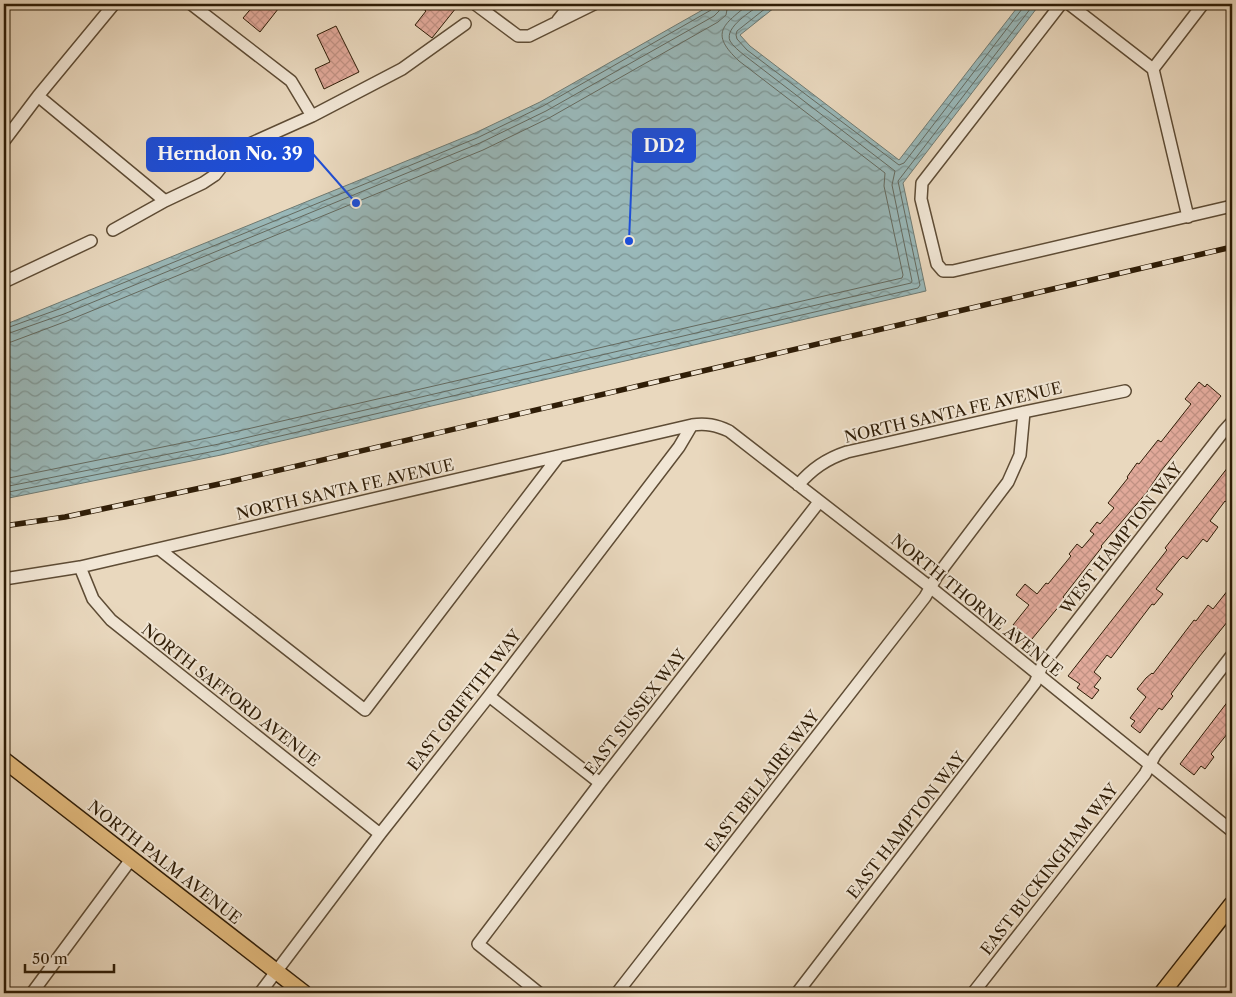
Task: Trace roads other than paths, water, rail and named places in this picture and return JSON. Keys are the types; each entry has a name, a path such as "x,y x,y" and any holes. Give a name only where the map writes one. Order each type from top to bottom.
{"main road":[{"name":"NORTH PALM AVENUE","path":"4,760 304,993"},
{"path":"1162,993 1232,904"}],"street":[{"path":"4,141 38,96 114,4"},
{"path":"191,4 291,81 312,116"},
{"path":"475,4 518,36 529,36 594,4"},
{"path":"555,24 571,4"},
{"path":"1061,4 922,183 921,199 937,264 943,271 953,271 1232,206"},
{"path":"1069,4 1153,69 1188,217"},
{"path":"1153,69 1203,4"},
{"path":"113,230 165,201 203,183 215,175 234,151 312,116 402,69 465,24"},
{"path":"38,96 165,201"},
{"path":"4,282 91,241"},
{"name":"NORTH SANTA FE AVENUE","path":"798,486 814,468 834,456 1024,412 1125,391"},
{"name":"EAST BELLAIRE WAY","path":"617,993 924,598 937,576 1008,482 1020,455 1024,412"},
{"name":"WEST HAMPTON WAY","path":"1039,675 1042,666 1222,432 1232,422"},
{"name":"NORTH THORNE AVENUE","path":"692,425 712,424 729,431 930,587 1232,830"},
{"name":"NORTH SANTA FE AVENUE","path":"4,579 80,567 692,425"},
{"name":"EAST GRIFFITH WAY","path":"260,993 380,834 489,696 680,447 692,425"},
{"path":"159,548 365,710 558,457"},
{"name":"EAST SUSSEX WAY","path":"539,993 478,944 600,783 819,502"},
{"name":"NORTH SAFFORD AVENUE","path":"80,567 93,599 111,620 380,834"},
{"name":"EAST BUCKINGHAM WAY","path":"973,993 1145,774 1155,755 1232,655"},
{"name":"EAST HAMPTON WAY","path":"797,993 1029,691 1039,675"},
{"path":"489,696 600,783"},
{"path":"32,993 132,858"}],"water":[{"path":"713,4 779,4 740,35 750,46 899,160 1020,4 1040,4 903,183 926,291 221,455 4,499 4,325 475,133 540,102"}],"railway":[{"path":"4,526 65,517 224,483 1232,247"}],"place":[{"name":"Herndon No. 39","path":"356,203"},
{"name":"DD2","path":"629,241"}]}
